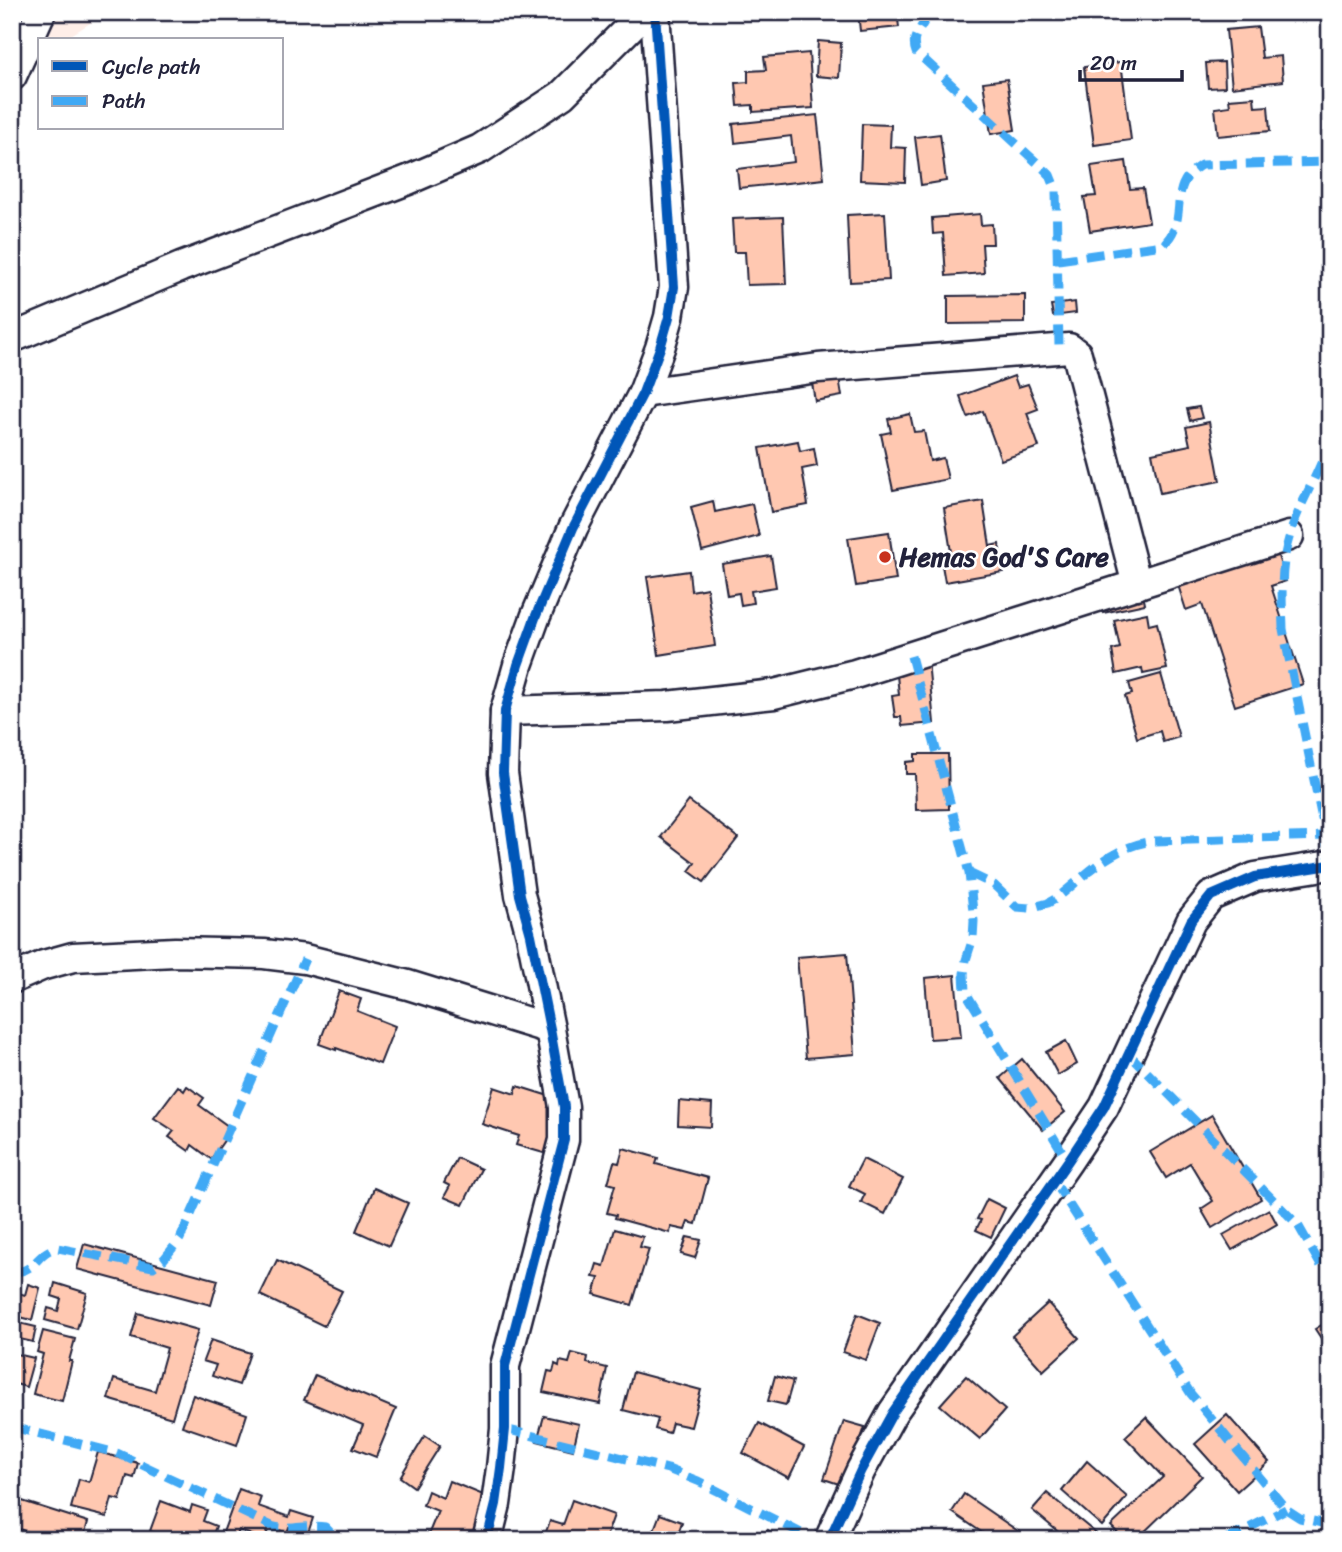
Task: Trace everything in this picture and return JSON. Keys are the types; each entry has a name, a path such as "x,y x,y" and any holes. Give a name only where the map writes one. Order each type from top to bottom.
{"street":[{"path":"12,76 41,12"},
{"path":"12,338 181,267 408,180 480,149 562,95 645,12"},
{"path":"487,1540 501,1468 505,1429 505,1366 564,1140 564,1107 531,935 520,895 503,773 505,711 535,618 573,528 643,393 669,317 674,286 655,12"},
{"path":"643,393 818,368 1069,348 1077,354 1137,584"},
{"path":"505,711 667,706 774,694 855,674 1289,536"},
{"path":"829,1540 861,1470 893,1412 1104,1107 1191,921 1211,896 1255,877 1330,865"},
{"path":"12,979 44,965 73,957 175,952 264,954 305,959 408,985 550,1029"}],"shaded area":[{"path":"12,12 108,12 66,38 38,38 38,55 12,72"}],"building":[{"path":"858,12 897,12 899,27 860,31"},
{"path":"1258,27 1262,58 1281,56 1283,81 1232,87 1226,30"},
{"path":"818,41 841,43 839,78 816,76"},
{"path":"809,53 813,108 753,112 753,105 738,106 736,83 748,82 748,71 766,70 764,57"},
{"path":"1121,62 1131,140 1094,145 1084,67"},
{"path":"1224,62 1225,87 1208,88 1206,63"},
{"path":"1007,79 1015,130 991,134 983,82"},
{"path":"1254,97 1255,107 1268,106 1270,131 1218,136 1215,108 1230,106 1229,99"},
{"path":"817,115 824,179 739,188 737,169 794,162 791,136 735,143 733,124"},
{"path":"862,124 891,125 890,147 906,148 905,182 860,180"},
{"path":"940,134 946,181 921,185 915,137"},
{"path":"1126,161 1130,189 1143,188 1149,222 1090,231 1084,197 1096,196 1091,166"},
{"path":"885,213 889,280 850,282 847,215"},
{"path":"980,214 981,225 992,224 993,244 982,244 984,273 946,276 943,233 933,234 932,218"},
{"path":"783,217 786,284 747,285 745,252 734,252 732,219"},
{"path":"1025,295 1025,323 948,324 948,296"},
{"path":"1075,302 1076,313 1053,316 1051,305"},
{"path":"838,372 842,396 815,401 811,377"},
{"path":"1014,376 1018,387 1028,384 1038,409 1027,413 1039,447 1001,460 983,411 968,417 960,396"},
{"path":"1199,407 1202,418 1190,421 1187,409"},
{"path":"910,414 914,432 924,431 930,461 943,458 948,479 893,490 881,434 891,432 888,419"},
{"path":"1209,422 1220,481 1160,493 1152,453 1190,445 1186,427"},
{"path":"798,441 800,451 814,448 817,466 802,469 808,505 771,512 760,448"},
{"path":"713,501 715,512 752,504 759,536 702,551 691,507"},
{"path":"983,501 990,546 999,544 1003,572 945,582 940,554 951,552 944,508"},
{"path":"889,532 896,580 856,586 848,538"},
{"path":"1277,553 1286,581 1271,586 1303,684 1235,706 1202,604 1186,610 1178,585"},
{"path":"771,556 776,587 751,591 753,603 741,605 739,593 727,595 722,564"},
{"path":"689,571 691,591 707,588 715,646 659,655 647,577"},
{"path":"1140,581 1145,604 1103,613 1098,591"},
{"path":"1147,613 1149,625 1157,623 1167,669 1143,674 1142,668 1116,674 1112,650 1120,648 1114,620"},
{"path":"928,661 934,723 902,726 901,717 895,717 892,696 899,695 896,665"},
{"path":"1161,674 1179,737 1163,742 1160,731 1137,738 1125,696 1132,694 1129,683"},
{"path":"915,754 948,754 949,809 916,810 915,774 906,774 906,762 915,761"},
{"path":"689,801 738,838 704,882 689,871 695,863 661,837"},
{"path":"847,953 855,1054 806,1058 797,957"},
{"path":"955,975 961,1037 930,1039 925,978"},
{"path":"339,991 361,999 357,1011 395,1026 380,1064 319,1044"},
{"path":"1066,1041 1077,1064 1058,1075 1046,1052"},
{"path":"1022,1059 1065,1112 1043,1130 1000,1078"},
{"path":"178,1086 184,1091 187,1086 204,1098 199,1105 232,1129 211,1159 192,1145 189,1151 169,1137 174,1131 154,1118"},
{"path":"517,1086 552,1097 548,1107 561,1111 547,1154 516,1145 519,1136 482,1124 494,1087 515,1094"},
{"path":"679,1101 712,1104 711,1127 678,1125"},
{"path":"1212,1115 1261,1199 1212,1228 1201,1209 1213,1201 1190,1163 1166,1178 1150,1152"},
{"path":"623,1148 658,1158 656,1164 708,1178 696,1224 688,1222 685,1230 671,1227 670,1233 615,1218 616,1215 607,1213 615,1185 608,1183 614,1162 619,1163"},
{"path":"457,1158 481,1169 463,1205 444,1197 450,1186 444,1183"},
{"path":"863,1159 903,1179 885,1214 861,1202 865,1194 849,1186"},
{"path":"374,1188 408,1203 389,1246 356,1231"},
{"path":"987,1199 1005,1208 991,1237 976,1230 981,1220 977,1219"},
{"path":"1269,1209 1277,1224 1232,1250 1223,1235"},
{"path":"615,1229 643,1237 640,1247 649,1249 632,1305 594,1294 599,1278 593,1277 597,1264 604,1266"},
{"path":"687,1237 701,1240 695,1258 681,1254"},
{"path":"84,1244 218,1280 211,1305 77,1269"},
{"path":"277,1260 342,1291 324,1326 260,1295"},
{"path":"55,1283 87,1293 77,1329 45,1320 48,1308 58,1311 61,1299 52,1296"},
{"path":"28,1284 40,1288 32,1320 12,1315 12,1291 25,1295"},
{"path":"1048,1303 1079,1338 1043,1371 1012,1336"},
{"path":"138,1313 198,1330 172,1418 108,1399 114,1379 155,1391 167,1348 131,1337"},
{"path":"857,1314 880,1323 866,1360 843,1352"},
{"path":"1330,1320 1330,1352 1315,1329"},
{"path":"19,1323 36,1327 33,1342 15,1338"},
{"path":"43,1331 75,1339 62,1401 33,1394 43,1354 37,1352"},
{"path":"211,1340 250,1353 239,1385 212,1376 216,1365 203,1361"},
{"path":"12,1353 34,1358 26,1387 12,1383"},
{"path":"572,1353 588,1357 587,1363 607,1368 600,1404 543,1392 548,1371 553,1372 555,1364 559,1366 560,1361 569,1363"},
{"path":"633,1372 701,1390 691,1427 672,1423 669,1433 655,1429 658,1419 623,1410"},
{"path":"315,1375 396,1409 376,1457 353,1448 363,1425 304,1400"},
{"path":"775,1376 793,1381 786,1405 768,1401"},
{"path":"966,1376 1005,1410 980,1439 940,1405"},
{"path":"193,1395 247,1414 237,1445 182,1426"},
{"path":"1227,1415 1269,1462 1237,1491 1195,1444"},
{"path":"544,1416 579,1424 573,1450 537,1441"},
{"path":"1146,1417 1202,1476 1136,1540 1124,1540 1111,1526 1163,1477 1125,1437"},
{"path":"844,1421 865,1427 845,1486 824,1479"},
{"path":"759,1423 804,1447 789,1478 743,1453"},
{"path":"425,1436 440,1446 414,1487 400,1477"},
{"path":"98,1452 138,1463 134,1478 127,1476 120,1500 112,1498 107,1517 71,1508 79,1479 89,1482"},
{"path":"1087,1461 1127,1497 1102,1526 1062,1491"},
{"path":"449,1481 498,1501 482,1540 426,1540 438,1511 423,1505 428,1491 443,1498"},
{"path":"239,1489 261,1497 258,1506 289,1517 291,1511 313,1518 308,1533 289,1527 287,1533 269,1526 265,1540 239,1530 235,1540 221,1538"},
{"path":"1047,1493 1104,1540 1068,1540 1032,1510"},
{"path":"964,1494 1031,1540 993,1540 952,1512"},
{"path":"16,1499 88,1522 83,1540 55,1540 12,1527 12,1511"},
{"path":"572,1500 614,1515 605,1540 543,1540 550,1521 563,1525"},
{"path":"161,1501 190,1512 192,1505 207,1510 203,1521 216,1526 211,1540 174,1540 150,1531"},
{"path":"660,1514 682,1522 676,1540 650,1540"},
{"path":"768,1530 782,1540 762,1540"},
{"path":"22,1533 43,1539 43,1540 20,1540"}],"marked path":[{"path":"928,12 914,40 916,52 1046,171 1056,190 1059,347"},
{"path":"1058,260 1163,245 1176,224 1184,183 1201,165 1330,162"},
{"path":"1330,437 1289,538 1284,560 1282,594 1283,629 1330,858"},
{"path":"911,656 969,873 974,921 973,938 964,974 965,991 1068,1161"},
{"path":"969,873 994,885 1017,907 1030,908 1057,898 1101,862 1139,844 1153,841 1325,836"},
{"path":"12,1272 27,1269 45,1253 58,1248 153,1267 164,1259 180,1239 305,959"},
{"path":"1128,1053 1298,1225 1324,1271 1330,1275"},
{"path":"1054,1181 1191,1394 1286,1509 1300,1518 1330,1525"},
{"path":"12,1427 117,1453 274,1527 325,1527 338,1540"},
{"path":"505,1429 668,1469 698,1481 815,1540"},
{"path":"1226,1540 1286,1509"}],"cycle path":[{"path":"487,1540 501,1468 505,1429 505,1366 564,1140 564,1107 531,935 520,895 503,773 505,711 535,618 573,528 643,393 669,317 674,287 655,12"},
{"path":"829,1540 861,1470 893,1412 1104,1107 1191,921 1211,896 1255,877 1330,865"}],"place":[{"name":"Hemas God'S Care","path":"885,557"}]}
